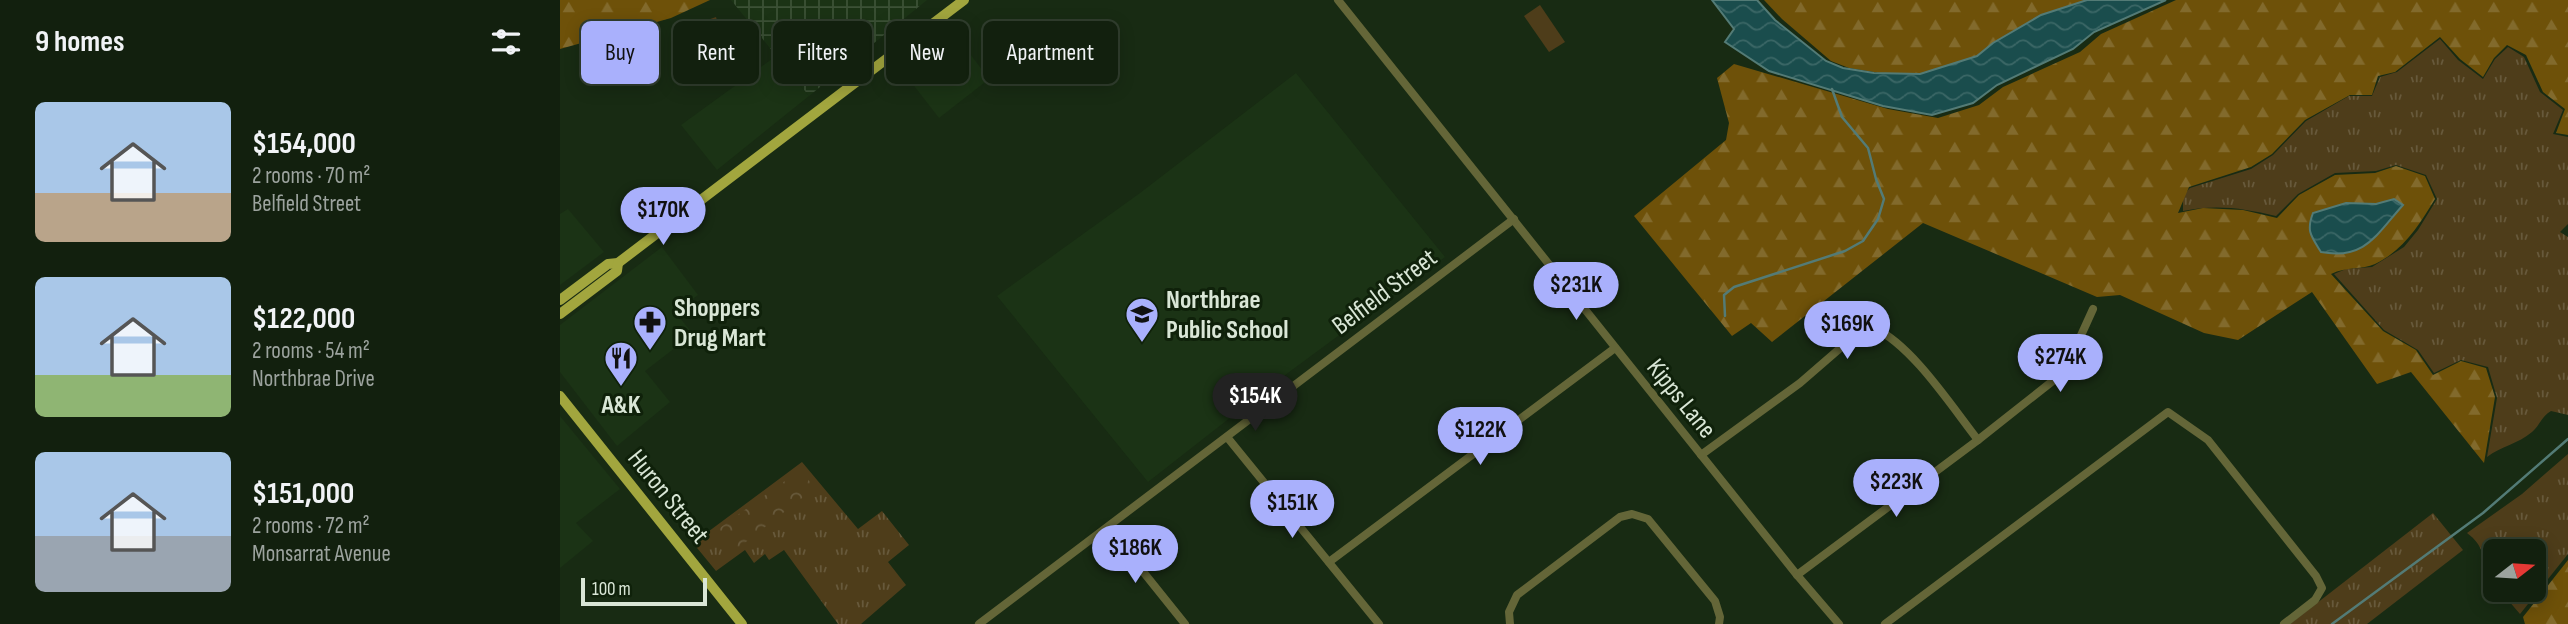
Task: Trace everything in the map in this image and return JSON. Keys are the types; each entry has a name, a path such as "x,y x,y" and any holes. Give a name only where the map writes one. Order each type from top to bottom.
{"main road":[{"path":"560,300 608,264 618,263 964,0"},
{"path":"560,314 617,271 618,263"},
{"name":"Huron Street","path":"560,396 743,624"}],"street":[{"name":"Kipps Lane","path":"1338,0 1839,624"},
{"name":"Belfield Street","path":"979,624 1514,219"},
{"path":"1797,575 2063,373 2093,309"},
{"path":"1701,455 1800,383 1844,344 1874,328 1903,348 1978,440"},
{"path":"1329,562 1615,348"},
{"path":"1885,624 2168,412 2208,440 2316,576 2322,588 2315,600 2284,624"},
{"path":"1227,437 1379,624"},
{"path":"1510,624 1509,612 1517,594 1620,517 1632,514 1648,519 1715,601 1720,617 1719,624"},
{"path":"1108,527 1181,623"}],"shaded area":[{"path":"731,0 927,0 901,21 886,21 886,33 872,45 872,21 773,21 773,52 759,34 759,21 748,21"},
{"path":"969,53 983,71 983,84 939,118 913,84 969,84"},
{"path":"773,58 773,84 799,84 809,96 717,170 681,125 737,84 759,84 759,68"},
{"path":"1296,73 1445,257 1277,381 1148,482 997,296 1140,193"},
{"path":"799,84 824,84 809,96"},
{"path":"568,209 604,252 560,285 560,214"},
{"path":"662,247 698,295 675,312 693,334 645,371 670,402 617,446 560,372 560,325"},
{"path":"560,416 620,489 576,523 593,541 560,568"}],"green space":[{"path":"560,0 710,0 659,21 581,21 581,43 560,49"},
{"path":"1764,0 2092,0 1981,56 1925,74 1880,73 1849,68 1831,61"},
{"path":"2176,0 2568,0 2568,135 2556,133 2565,109 2543,92 2526,55 2507,45 2494,58 2483,77 2460,59 2440,37 2395,72 2378,76 2372,95 2350,95 2305,120 2272,154 2251,167 2189,187 2178,213 2203,208 2243,210 2277,218 2299,195 2335,175 2375,173 2396,166 2425,176 2435,199 2403,244 2375,264 2331,274 2383,331 2416,350 2433,375 2461,361 2486,368 2495,397 2484,463 2411,372 2377,384 2312,292 2238,340 2204,333 2120,295 2097,297 1923,223 1772,342 1751,323 1732,336 1634,216 1726,140 1729,123 1717,78 1734,64 1888,109 1938,118 1979,105 2003,87 2080,52 2101,34"},
{"path":"1540,5 1565,42 1549,52 1524,16"},
{"path":"2440,39 2458,60 2483,79 2495,59 2508,47 2524,57 2540,92 2563,110 2553,134 2568,137 2568,224 2560,232 2568,237 2568,415 2551,411 2527,436 2487,457 2497,398 2488,367 2461,360 2434,373 2418,350 2384,330 2334,274 2346,269 2372,267 2404,247 2437,199 2426,175 2396,165 2376,171 2335,173 2298,194 2276,216 2230,208 2183,211 2183,195 2190,188 2251,169 2273,155 2306,121 2349,96 2372,96 2380,77 2397,72"},
{"path":"2568,454 2568,554 2546,582 2546,539 2483,539 2483,553 2467,533 2522,494"},
{"path":"802,462 858,529 882,511 909,545 888,562 906,585 861,624 838,624 784,550 769,560 765,554 754,563 745,550 716,571 693,543"},
{"path":"800,470 815,488 733,552 717,530"},
{"path":"2433,513 2463,550 2367,624 2290,624"},
{"path":"2568,560 2568,624 2525,624 2523,617 2535,602 2546,602 2546,588"},
{"path":"2510,602 2530,602 2520,614"}],"water":[{"path":"1712,0 1757,0 1775,20 1826,61 1843,68 1874,73 1920,74 1977,56 1993,43 2041,15 2087,0 2166,0 2094,32 2073,49 1997,85 1973,103 1932,115 1883,106 1769,71 1725,42 1734,29"},
{"path":"2394,199 2403,205 2377,235 2359,249 2336,254 2321,252 2312,237 2310,224 2313,213 2346,203 2376,204"}],"waterway":[{"path":"1725,316 1724,295 1734,287 1845,251 1863,241 1878,219 1884,199 1868,148 1842,117 1832,89"},
{"path":"2332,624 2483,513 2568,439"}],"place":[{"name":"Northbrae Public School","path":"1142,344"},
{"name":"Shoppers Drug Mart","path":"650,352"},
{"name":"A&K","path":"621,388"}]}
